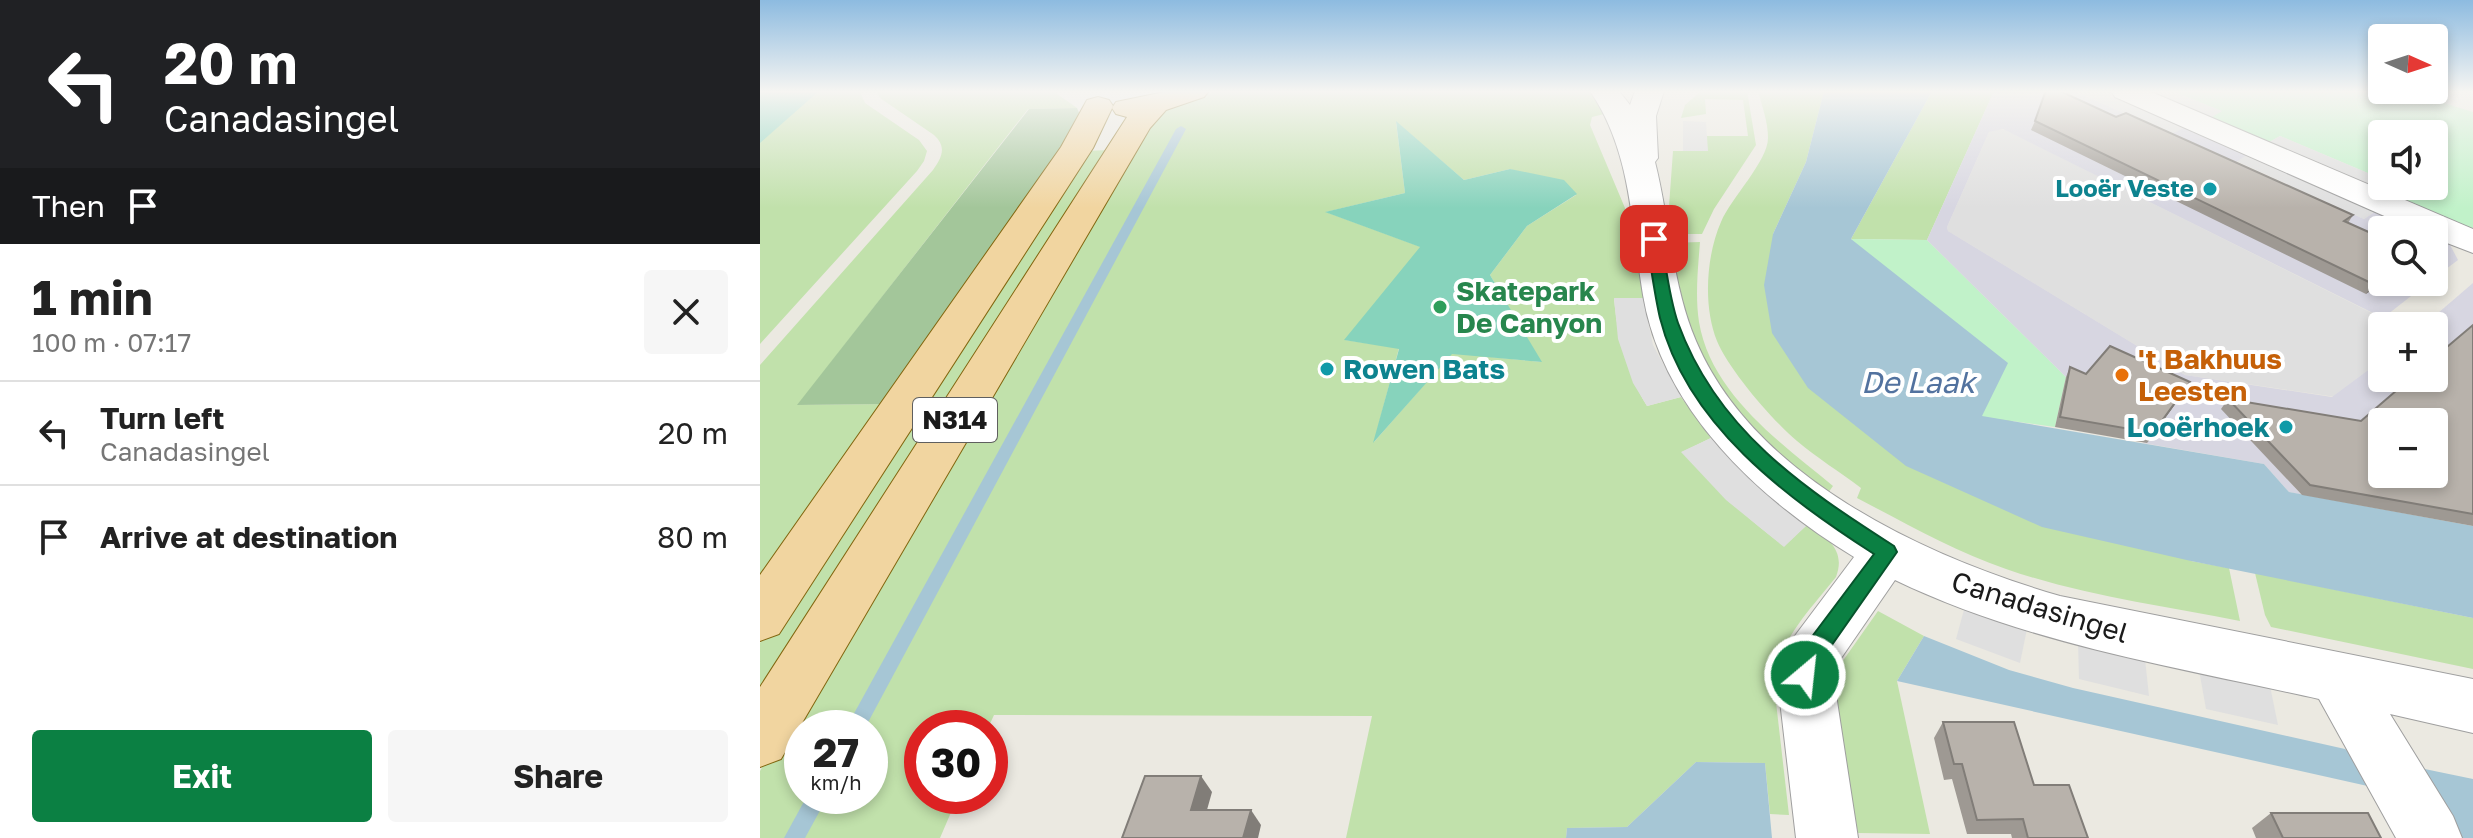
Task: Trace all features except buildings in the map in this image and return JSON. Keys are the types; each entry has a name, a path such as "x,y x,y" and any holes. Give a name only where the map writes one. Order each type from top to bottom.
{"main road":[{"name":"N314","path":"760,618 1077,148 1081,130"},
{"name":"N314","path":"760,739 1133,130"}],"street":[{"name":"Canadasingel","path":"1626,130 1642,176"},
{"name":"Canadasingel","path":"1641,130 1642,176 1663,301 1674,339 1695,382 1734,432 1764,463 1826,513 1887,552 1965,588 2060,619 2473,706"},
{"path":"2215,130 2473,242"},
{"path":"1827,838 1805,675 1810,658 1887,552"},
{"path":"2337,678 2431,838"}],"green space":[{"path":"760,130 905,130 919,140 927,151 917,171 760,344"},
{"path":"760,130 775,130 760,143"},
{"path":"927,130 1012,130 798,405 891,404 760,576 760,365 933,170 942,152 941,144"},
{"path":"1012,130 1075,130 891,404 797,405"},
{"path":"1143,130 1397,130 1405,193 1326,212 1421,247 1345,340 1399,348 1374,442 1452,353 1541,362 1490,275 1527,226 1576,195 1510,169 1464,180 1406,130 1592,130 1633,227 1643,298 1614,299 1624,354 1647,406 1681,397 1711,438 1682,452 1706,478 1784,546 1808,524 1828,540 1839,559 1836,577 1796,627 1777,669 1774,685 1789,815 1770,814 1765,763 1696,762 1627,827 1567,828 1566,838 1346,838 1372,716 1008,715 1008,710 904,710 904,814 950,814 940,838 760,838 760,771 784,731 784,814 888,814 888,710 796,710"},
{"name":"Skatepark De Canyon","path":"1397,130 1406,130 1464,180 1510,169 1564,180 1577,194 1527,226 1490,275 1542,362 1452,354 1373,443 1399,349 1344,340 1420,247 1325,212 1405,193"},
{"path":"1747,130 1754,130 1756,145 1714,209 1702,234 1667,234 1673,151 1707,151 1707,136 1748,136"},
{"path":"1767,130 1814,130 1806,162 1773,234 2191,561 2229,568 2240,621 2063,586 1968,554 1857,498 1861,488 1787,432 1741,380 1723,353 1713,328 1708,297 1709,266 1716,235 1762,157"},
{"path":"1911,130 1976,130 1927,240 1851,239"},
{"path":"2232,130 2368,130 2368,173 2280,136 2266,144"},
{"path":"2448,130 2473,130 2473,233 2448,222 2448,216 2434,216 2397,200 2448,200"},
{"path":"1110,150 760,710 760,643 1085,151"},
{"path":"1851,239 1927,240 2066,377 2055,427 1982,417"},
{"path":"1700,242 1699,322 1706,348 1718,372 1751,415 1833,486 1828,493 1783,457 1742,418 1709,374 1695,349 1679,302 1669,243"},
{"path":"2255,573 2473,618 2473,669 2271,627"},
{"path":"1878,611 1924,636 1897,681 1930,834 1858,833 1834,700 1835,672"}],"shaded area":[{"path":"1683,130 1707,130 1708,151 1683,151"},
{"path":"1976,130 1998,130 1989,132 1947,227 1948,231 2185,375 2332,397 2368,370 2368,392 2398,392 2379,408 2368,408 2368,418 2353,431 2222,409 2302,495 2289,492 2264,464 2143,443 2183,392 2081,384 2066,377 1927,240"},
{"path":"2005,130 2162,130 2171,134 2179,130 2197,130 2250,153 2236,162 2364,219 2368,216 2368,286 2365,294 2411,296 2391,312 2371,312"},
{"path":"2006,130 2370,312 2368,371 2336,397 2185,375 1948,231 1947,227 1989,132"},
{"path":"2280,136 2368,173 2368,188 2266,144"},
{"path":"2252,152 2376,211 2364,219 2236,161"},
{"path":"2376,211 2389,216 2368,216"},
{"path":"2448,241 2458,260 2448,268"},
{"path":"2473,283 2473,328 2448,349 2448,312 2439,312"},
{"path":"1614,298 1643,298 1653,345 1681,397 1647,406 1633,383 1618,339"},
{"path":"1711,438 1808,524 1784,547 1726,500 1681,452"},
{"path":"1965,606 2027,629 2020,663 1956,639"},
{"path":"2078,643 2145,659 2149,696 2079,679"},
{"path":"2199,670 2270,686 2278,725 2206,709"}],"water":[{"name":"De Laak","path":"1814,130 1911,130 1851,239 2008,363 1982,416 2264,464 2289,492 2473,526 2473,618 2191,561 2042,527 1906,466 1808,388 1772,333 1764,285 1773,234 1806,162"},
{"path":"1924,636 2009,670 2073,688 2345,749 2355,756 2372,787 1897,681"},
{"path":"1696,762 1765,763 1772,838 1566,838 1567,828 1627,827"},
{"path":"2415,767 2473,779 2473,838 2457,838"}],"waterway":[{"path":"865,710 1180,130"},
{"path":"794,838 808,814"}],"place":[{"name":"Looër Veste","path":"2210,189"},
{"name":"Skatepark De Canyon","path":"1440,307"},
{"name":"Rowen Bats","path":"1327,369"},
{"name":"'t Bakhuus Leesten","path":"2122,375"},
{"name":"Looërhoek","path":"2286,427"}],"route":[{"path":"1654,239 1663,301 1674,339 1695,382 1734,432 1764,463 1826,513 1887,552 1810,658 1805,675"}]}
